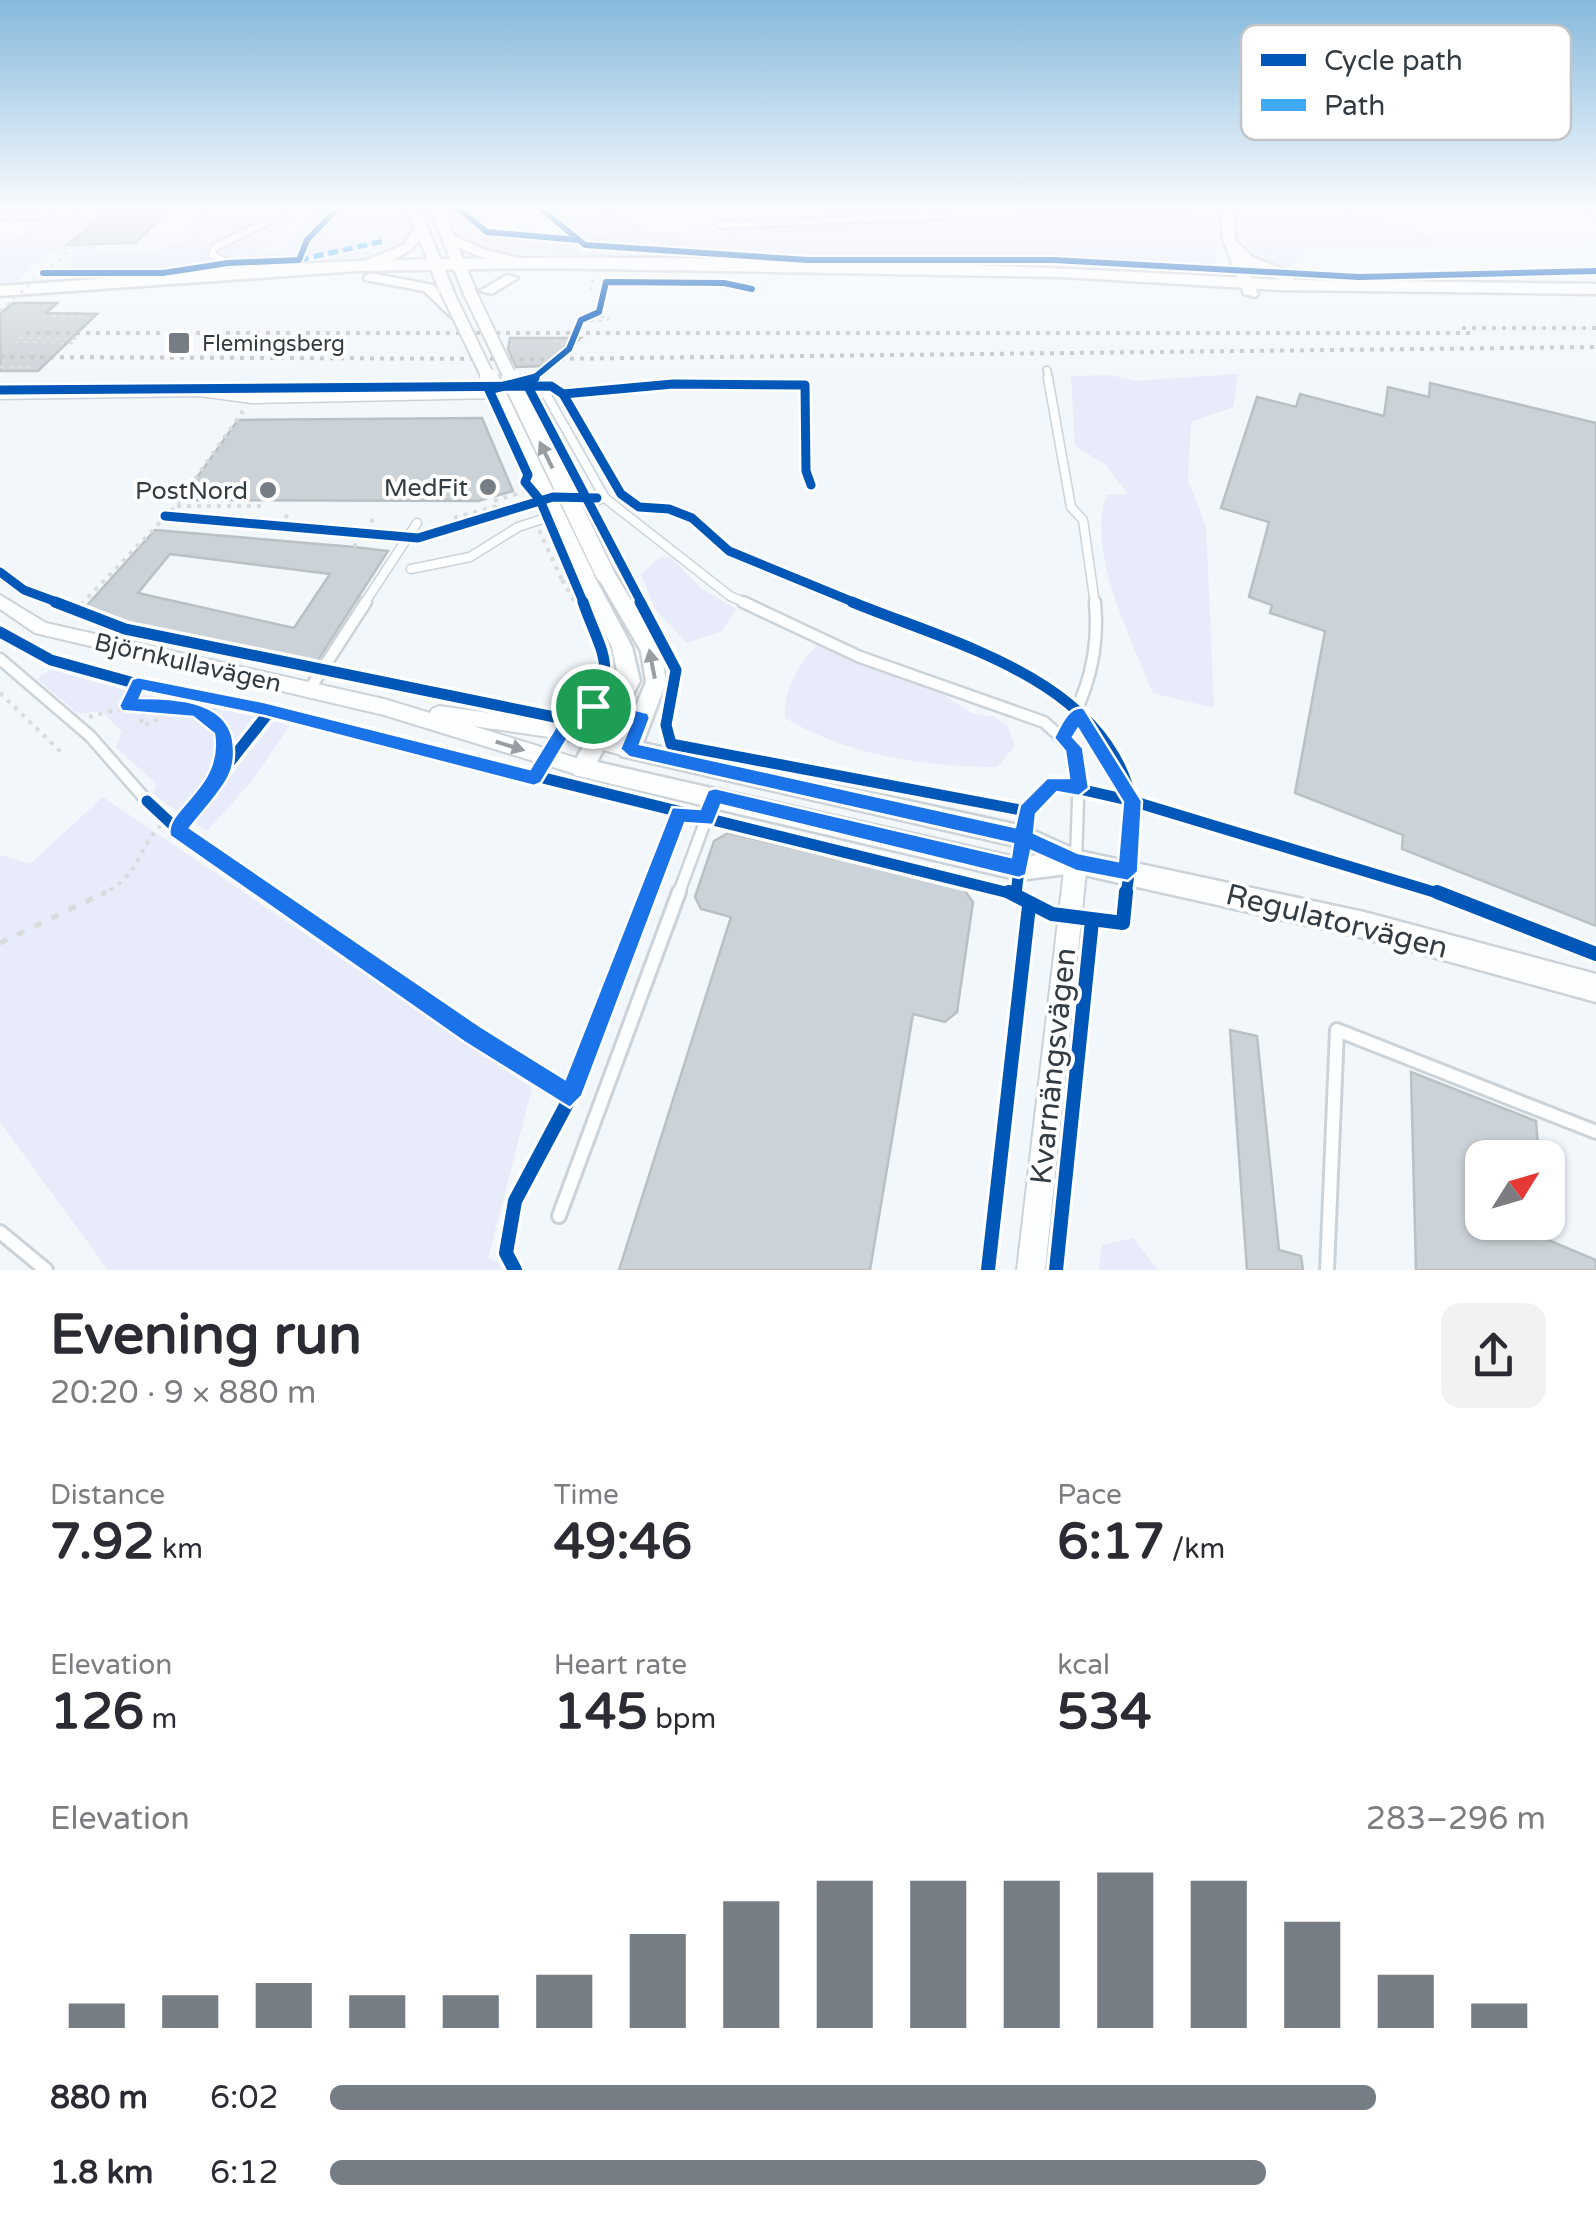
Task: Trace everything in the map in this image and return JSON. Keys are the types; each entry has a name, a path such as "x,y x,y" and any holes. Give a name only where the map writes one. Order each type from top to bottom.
{"main road":[{"path":"0,293 232,267 364,272 439,281 521,266"},
{"path":"729,266 1064,272 1405,302 1596,302"},
{"path":"1259,266 1274,274 1352,286"},
{"path":"0,293 159,291 364,272"},
{"path":"463,277 659,275 1248,288 1596,289"}],"street":[{"path":"364,272 375,266"},
{"path":"434,266 622,647 630,681 582,768"},
{"path":"459,266 514,384"},
{"path":"1240,266 1248,288"},
{"path":"512,278 487,290 484,302 514,384 588,576 651,650 656,682 616,776"},
{"name":"Björnkullavägen","path":"0,601 41,628 384,707 582,768"},
{"name":"Björnkullavägen","path":"384,707 562,731 629,749"},
{"name":"Regulatorvägen","path":"629,749 1023,838 1076,862 1364,925 1596,988"},
{"name":"Regulatorvägen","path":"582,768 1019,868 1076,862"},
{"name":"Kvarnängsvägen","path":"1031,1270 1076,862"}],"lane":[{"path":"1047,370 1071,507 1083,520 1100,635 1087,690 1063,738"},
{"path":"0,395 200,392 252,399 546,394 605,498 730,596 860,658 1044,722 1063,738 1074,748 1080,770 1076,862"},
{"path":"411,570 470,558 518,527 605,498"},
{"path":"309,690 417,523"},
{"path":"0,660 90,736 147,801"},
{"path":"559,1216 715,796"},
{"path":"1327,1270 1337,1030 1596,1132"},
{"path":"0,1232 46,1270"}],"path":[{"path":"0,311 50,266"},
{"path":"565,348 582,320 596,316 607,286 592,285 576,292 581,268"},
{"path":"40,276 61,273"},
{"path":"43,316 83,317"},
{"path":"596,317 609,317 608,321 582,320 596,317"},
{"path":"17,340 80,341"},
{"path":"555,341 563,341 565,348"},
{"path":"0,367 34,368"},
{"path":"74,612 176,506 252,399"},
{"path":"452,523 538,502 525,482 528,475"},
{"path":"494,501 523,492"},
{"path":"176,506 267,506"},
{"path":"280,526 289,512"},
{"path":"165,516 203,519"},
{"path":"548,516 588,576 585,616"},
{"path":"354,548 372,519"},
{"path":"260,524 294,528"},
{"path":"352,532 384,535"},
{"path":"562,580 574,607 585,616 593,634"},
{"path":"58,605 91,618"},
{"path":"118,678 156,687"},
{"path":"128,706 138,684"},
{"path":"175,691 193,695"},
{"path":"0,694 62,753"},
{"path":"212,698 247,706"},
{"path":"204,714 230,702"},
{"path":"70,723 128,706 155,704 204,714 219,725 225,740 222,772"},
{"path":"155,704 140,716 143,726 163,717 165,705"},
{"path":"210,786 234,757"},
{"path":"147,801 176,830"},
{"path":"0,943 125,883 155,830 167,820"}],"shaded area":[{"path":"0,266 34,266 13,286 0,286"},
{"path":"67,266 192,266 166,271 65,271"},
{"path":"248,266 299,266 243,270"},
{"path":"1238,374 1233,407 1191,422 1188,480 1206,526 1214,708 1153,693 1123,622 1102,541 1107,495 1128,494 1105,464 1075,446 1071,376 1111,375 1134,381"},
{"path":"661,557 671,558 701,588 736,609 722,631 687,643 655,609 641,574"},
{"path":"817,645 930,686 971,713 994,717 1008,726 1015,746 997,767 942,765 861,750 809,731 785,718 785,708 793,679"},
{"path":"55,666 290,725 252,781 207,831 153,795 156,784 116,747 122,732 101,711 79,714 37,679"},
{"path":"103,797 532,1088 488,1258 515,1270 108,1270 0,1122 0,855 30,864"},
{"path":"1133,1238 1158,1270 1099,1270 1102,1245"}],"building":[{"path":"13,303 57,303 46,313 97,314 38,371 0,371 0,314"},
{"path":"510,338 581,338 547,366 516,367 508,349"},
{"path":"1430,383 1596,423 1596,926 1402,849 1403,835 1295,793 1325,631 1270,613 1272,605 1249,597 1269,522 1221,508 1257,397 1296,407 1300,394 1384,416 1388,387 1429,397"},
{"path":"482,418 513,491 478,501 181,500 238,420"},
{"path":"155,530 388,551 318,660 247,653 81,612","holes":["170,554 330,574 294,628 138,593"]},
{"path":"728,833 962,887 973,902 957,1012 945,1022 913,1014 870,1270 619,1270 731,917 701,909 695,897 714,841"},
{"path":"1230,1030 1257,1036 1279,1250 1301,1256 1303,1270 1247,1270"},
{"path":"1411,1072 1536,1121 1538,1140 1465,1140 1465,1240 1548,1240 1596,1260 1596,1270 1416,1270"}],"railway":[{"path":"1462,328 1596,328"},
{"path":"26,333 1476,333"},
{"path":"0,357 539,359 1596,347"}],"cycle path":[{"path":"43,273 163,273 207,266"},
{"path":"1166,266 1359,277 1596,271"},
{"path":"0,572 24,590 125,629 569,720 584,718 604,690 607,670 575,578 540,500 525,482 528,475 489,390 533,380 569,349 581,320 599,312 606,282 724,283 752,289"},
{"path":"525,381 676,670 666,725 671,744 1026,811"},
{"path":"0,390 502,383 551,386 563,394 621,494 639,507 669,509 692,518 729,551 1037,679 1066,702 1105,747 1131,799 1132,841 1123,923 1052,914 1016,894 264,709 134,683 51,660 0,632"},
{"path":"563,394 673,384 805,385 806,471 811,485"},
{"path":"165,516 418,538 553,497 597,498"},
{"path":"176,830 270,711"},
{"path":"1016,894 1026,811 1053,783 1132,801 1411,882 1596,954"},
{"path":"147,801 193,844 472,1034 571,1096"},
{"path":"515,1270 506,1253 515,1201 571,1096 679,813"},
{"path":"988,1270 1029,906"},
{"path":"1056,1270 1092,921"}],"place":[{"name":"Flemingsberg","path":"179,343"},
{"name":"MedFit","path":"488,487"},
{"name":"PostNord","path":"268,490"}],"route":[{"path":"593,706 584,718 569,720 534,778 264,709 138,684 131,692 128,706 165,705 196,711 212,719 222,732 226,753 222,772 176,830 472,1034 570,1096 679,813 706,819 715,796 1019,868 1023,838 1026,811 1053,784 1079,788 1080,770 1074,748 1063,738 1078,714 1102,746 1132,801 1128,872 1076,862 1023,838 629,749 642,718 593,706"}]}
